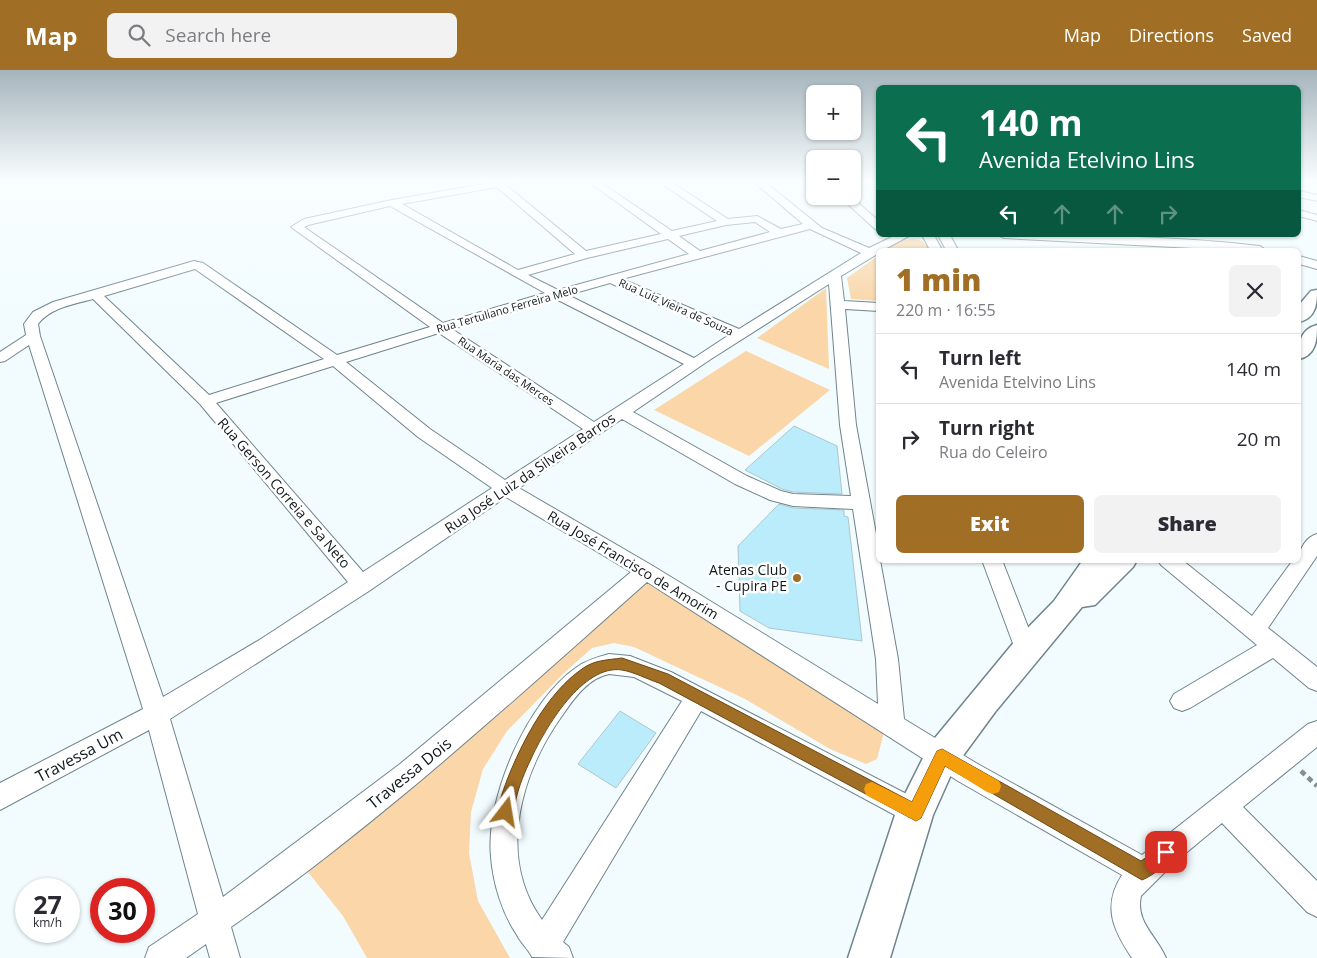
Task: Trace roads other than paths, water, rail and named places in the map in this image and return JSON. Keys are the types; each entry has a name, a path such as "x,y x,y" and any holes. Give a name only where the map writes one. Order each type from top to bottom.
{"main road":[{"path":"869,958 916,812 942,756 1026,650 1065,609 1096,563"},
{"path":"1065,609 1099,585 1120,563"}],"street":[{"name":"Rua Maria das Merces","path":"306,223 299,225 298,228 441,328 595,430"},
{"path":"428,223 518,274 695,364"},
{"path":"546,223 584,255"},
{"path":"653,223 699,255"},
{"path":"518,274 584,255 720,223"},
{"path":"764,223 779,233"},
{"path":"811,225 826,235 870,253"},
{"name":"Rua Tertuliano Ferreira Melo","path":"206,401 556,294 811,225"},
{"name":"Rua José Luiz da Silveira Barros","path":"878,248 894,237"},
{"path":"1022,237 1028,248"},
{"path":"1038,237 1231,248"},
{"path":"1237,237 1247,248"},
{"name":"Rua José Luiz da Silveira Barros","path":"157,714 362,584 695,364 876,249"},
{"path":"1301,261 1317,265"},
{"name":"Rua José Francisco de Amorim","path":"33,336 32,324 38,315 58,305 198,266 335,360 418,428 506,490 646,571 942,756"},
{"path":"835,275 848,425 887,659 892,726"},
{"name":"Rua Luiz Vieira de Souza","path":"611,279 740,335"},
{"name":"Rua Gerson Correia e Sa Neto","path":"95,294 206,401 362,584"},
{"path":"838,305 876,307"},
{"path":"0,358 33,336 157,714 224,958"},
{"path":"622,412 741,480 776,496 793,500 861,503"},
{"path":"1255,629 1317,541"},
{"path":"993,563 1026,650"},
{"path":"1172,563 1317,681"},
{"name":"Travessa Dois","path":"160,958 213,922 365,809 447,742 646,571"},
{"path":"1182,701 1275,646"},
{"path":"697,697 550,952 526,926 515,903 503,856 504,826 509,798 536,733 558,702 580,678 599,666 622,664 664,679 916,812"},
{"name":"Travessa Um","path":"0,796 157,714"},
{"path":"1151,958 1132,932 1126,916 1125,903 1128,891 1142,871 1317,732"},
{"path":"942,756 1142,871"},
{"path":"1224,806 1317,902"}],"place":[{"name":"Atenas Club - Cupira PE","path":"797,578"}]}
